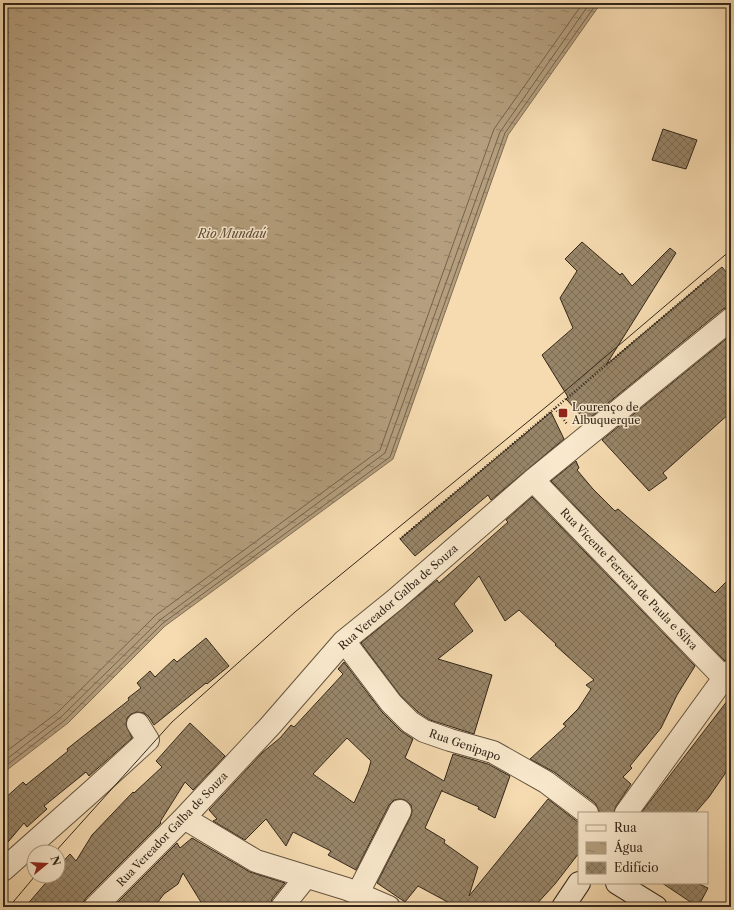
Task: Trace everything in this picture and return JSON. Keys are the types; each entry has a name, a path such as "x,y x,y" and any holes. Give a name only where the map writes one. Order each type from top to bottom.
{"street":[{"name":"Rua Vereador Galba de Souza","path":"95,907 184,818 270,726 344,641 402,594 533,480 731,320"},
{"name":"Rua Vicente Ferreira de Paula e Silva","path":"533,480 728,675"},
{"name":"Rua Genipapo","path":"344,641 391,704 410,722 424,731 493,752 546,782 586,812"},
{"path":"627,812 728,675"},
{"path":"3,870 148,740 138,724"},
{"path":"358,893 400,810"},
{"path":"184,818 256,861 358,893 389,907"},
{"path":"282,907 306,877"},
{"path":"563,907 578,884"},
{"path":"619,884 656,907"}],"path":[{"path":"400,539 708,279"}],"water":[{"name":"Rio Mundaú","path":"3,3 601,3 508,135 393,459 165,626 68,723 3,773"}],"building":[{"path":"663,129 697,140 686,169 652,160"},
{"path":"582,242 620,275 622,273 632,286 670,248 676,253 606,365 722,267 731,278 731,307 723,309 586,421 566,399 568,397 542,355 573,328 560,298 577,271 565,259"},
{"path":"731,335 731,412 663,473 667,478 649,491 602,440"},
{"path":"551,412 564,439 491,500 488,495 415,556 400,539"},
{"path":"576,461 579,468 577,470 615,511 618,509 715,593 731,577 731,659 725,661 551,481"},
{"path":"532,497 695,666 677,695 661,728 630,766 632,768 623,777 631,784 616,806 614,812 600,812 595,803 554,772 530,759 566,726 563,724 578,709 591,689 586,685 594,680 519,610 505,621 479,576 454,604 473,631 438,659 492,675 474,734 430,720 418,712 400,695 361,643 437,580 439,583 508,522 506,520"},
{"path":"206,638 229,666 154,725 149,717 144,713 137,712 131,714 127,718 126,725 132,738 89,776 86,772 44,806 47,809 27,827 24,823 3,848 3,800 23,782 26,785 68,751 67,749 129,700 128,698 141,688 137,683 150,671 155,677 174,659 177,662"},
{"path":"344,662 382,712 401,731 413,739 405,758 444,781 453,754 488,764 510,776 495,818 478,809 479,807 442,790 425,828 445,840 444,843 478,867 469,896 548,799 578,822 578,854 555,884 534,907 457,907 418,886 405,902 377,883 411,816 411,805 405,800 394,800 389,805 356,870 328,855 331,851 293,832 286,846 266,819 245,840 213,821 217,819 209,810 263,752 280,738 291,725 294,727 343,674 338,669","holes":["347,738 371,761 368,772 354,803 313,774"]},
{"path":"731,696 731,765 709,797 696,812 642,812"},
{"path":"190,723 225,756 193,790 185,782 160,822 161,823 86,898 83,903 83,907 25,907 45,884 66,884 66,858 70,854 76,861 92,835 133,792 134,793 162,767 156,761"},
{"path":"192,838 250,872 285,883 272,899 270,907 204,907 183,873 178,884 164,894 154,907 113,907 177,843 180,848"},
{"path":"664,884 699,884 708,888 698,907"}],"tram line":[{"path":"62,844 172,722 295,612 552,402 731,250"},
{"path":"9,907 28,884"}],"place":[{"name":"Lourenço de Albuquerque","path":"563,413"}]}
